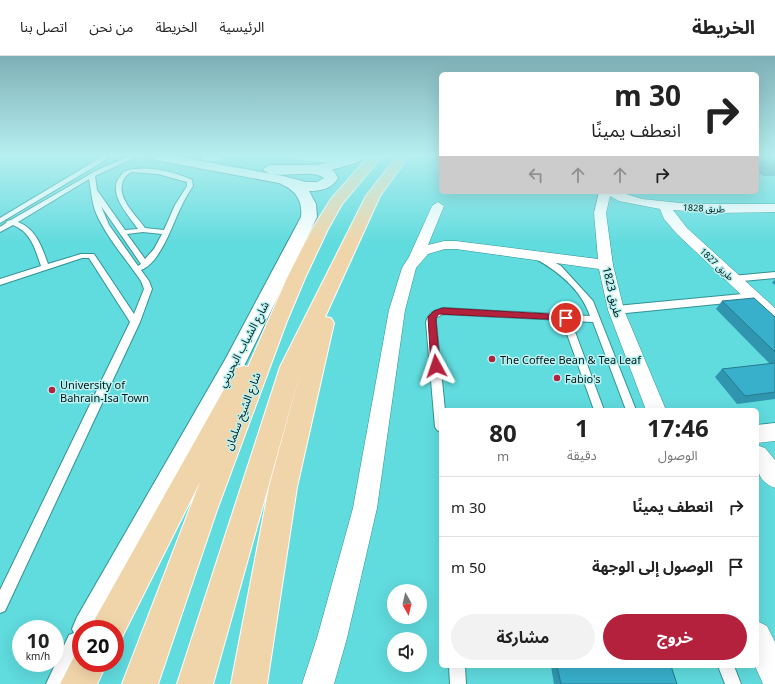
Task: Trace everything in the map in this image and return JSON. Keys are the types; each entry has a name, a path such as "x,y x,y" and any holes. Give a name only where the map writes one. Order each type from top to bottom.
{"main road":[{"name":"شارع الشيخ سلمان","path":"140,684 203,510 277,321 303,264 336,202 351,185"},
{"path":"195,684 291,367 339,268 355,231 373,196 381,185"},
{"path":"249,684 283,487 312,365 339,268"},
{"path":"113,620 246,370 277,321"},
{"path":"78,684 84,672"}],"street":[{"name":"شارع الشباب البحريني","path":"94,620 236,360 309,217 310,208 308,199 294,185"},
{"path":"298,185 306,188 314,188 320,185"},
{"name":"طريق 1828","path":"606,196 617,201 634,201 665,206 726,209 773,209"},
{"name":"طريق 1823","path":"606,196 600,213 606,265 616,310 655,408"},
{"path":"318,684 332,638 364,508 397,310 409,268 416,257 438,206"},
{"name":"طريق 1827","path":"665,206 669,216 678,226 732,279 775,317"},
{"path":"416,257 432,248 456,245 606,265"},
{"path":"732,279 775,275"},
{"path":"616,310 753,297"},
{"path":"759,434 775,432"},
{"path":"759,457 775,477"},
{"path":"759,640 775,676"},
{"path":"64,684 72,667"}],"lane":[{"path":"1,220 59,185"},
{"path":"0,230 76,185"},
{"path":"0,606 135,322 148,289 142,267 122,233 96,194 94,185"},
{"path":"120,185 118,192 143,230"},
{"path":"142,267 157,250 167,232 178,205 190,185"},
{"path":"96,194 95,200 98,210 113,235 142,267"},
{"path":"1,220 26,228 31,233 45,266"},
{"path":"122,233 143,230 167,232"},
{"path":"534,255 558,268 590,303 630,408"},
{"path":"0,282 45,266 81,256 93,257 135,322"},
{"path":"439,408 432,322 432,317 436,313 443,311 597,319"},
{"path":"566,318 598,408"},
{"path":"457,668 458,684"},
{"path":"727,668 733,684"}],"building":[{"path":"754,298 775,317 775,352 722,301"},
{"path":"775,363 775,392 745,396 722,369"},
{"path":"557,668 672,668 677,684 561,684"}],"place":[{"name":"The Coffee Bean & Tea Leaf","path":"492,359"},
{"name":"Fabio's","path":"557,378"},
{"name":"University of Bahrain-Isa Town","path":"52,390"}],"route":[{"path":"436,366 432,322 432,317 436,313 443,311 566,318"}]}
